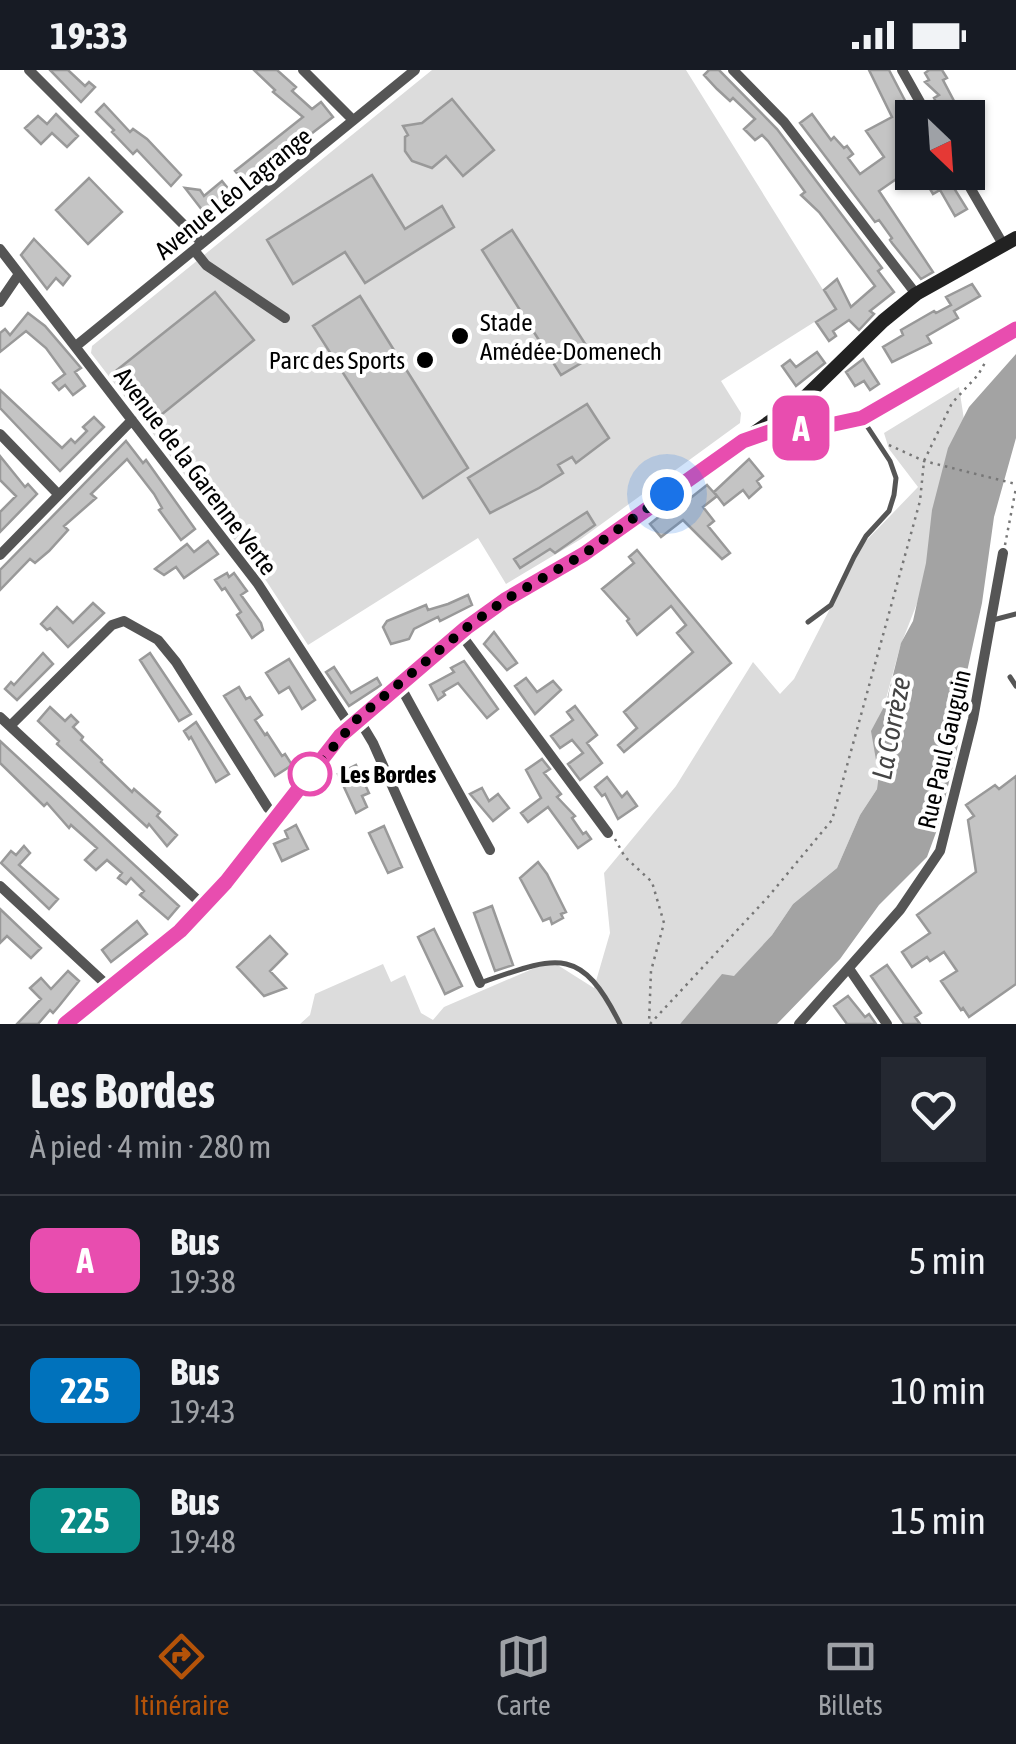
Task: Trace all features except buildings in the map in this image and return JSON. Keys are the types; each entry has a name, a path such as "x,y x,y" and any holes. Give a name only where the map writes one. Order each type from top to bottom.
{"street":[{"path":"29,70 198,247 206,264 285,318"},
{"name":"Avenue Léo Lagrange","path":"76,346 415,70"},
{"path":"732,70 784,122 916,294"},
{"path":"902,70 919,100"},
{"path":"310,72 354,120"},
{"path":"974,190 1010,242 916,294 882,322 787,420 798,427 862,418 1016,329"},
{"name":"Avenue de la Garenne Verte","path":"0,249 258,584 373,744 480,983"},
{"path":"0,302 20,274"},
{"path":"66,1024 180,931 354,722 399,684 505,600 584,554 743,441 810,423 800,407"},
{"path":"743,441 800,407 832,417 880,408"},
{"path":"0,555 132,420"},
{"path":"0,434 58,494"},
{"name":"Rue Paul Gauguin","path":"799,1024 900,910 940,851 954,804 1004,553"},
{"path":"10,726 112,625 124,620 158,640 167,651 268,808 277,816"},
{"path":"460,633 608,834"},
{"path":"399,684 490,850"},
{"path":"0,717 204,906"},
{"path":"0,886 109,987"},
{"path":"850,970 887,1024"}],"lane":[{"path":"808,622 831,605 866,536 889,511 896,478 862,418"},
{"path":"993,620 1016,614"},
{"path":"1010,677 1016,686"},
{"path":"480,983 547,960 565,962 587,974 604,992 620,1024"}],"path":[{"path":"650,1024 768,897 832,820 920,501 924,461 952,403 978,376 998,339"},
{"path":"877,439 924,461 1016,486 1004,553"},
{"path":"608,834 618,841 624,857 652,882 664,923 650,971 650,1024"}],"shaded area":[{"name":"Parc des Sports","path":"432,70 686,70 835,309 721,381 741,413 740,423 581,539 506,584 478,538 308,645 267,582 91,353 92,346"},
{"path":"959,387 971,465 900,647 883,710 877,789 860,815 837,868 793,904 772,935 734,977 722,975 680,1024 300,1024 310,1015 315,994 383,964 391,982 405,975 421,1013 433,1020 444,1007 544,964 556,964 594,988 610,933 604,873 676,786 753,662 780,694 794,679 863,544 918,487 889,449 884,433"}],"water":[{"name":"La Corrèze","path":"1016,354 1016,438 994,517 982,603 953,736 959,741 927,857 879,905 840,959 777,1024 680,1024 722,974 734,976 772,935 793,904 837,868 860,815 877,789 880,761 876,760 871,731 886,703 901,643 913,621 926,563 932,510 948,448 969,407"}],"bus line":[{"name":"A","path":"65,1024 180,931 226,882 340,736 466,628 505,600 584,554 743,441 783,427 825,426 862,418 1016,329"}],"place":[{"name":"Stade Amédée-Domenech","path":"460,336"},
{"name":"Parc des Sports","path":"425,360"},
{"name":"Les Bordes","path":"310,774"}],"route":[{"path":"310,774 358,718 466,628 505,600 584,554 667,494"}]}
